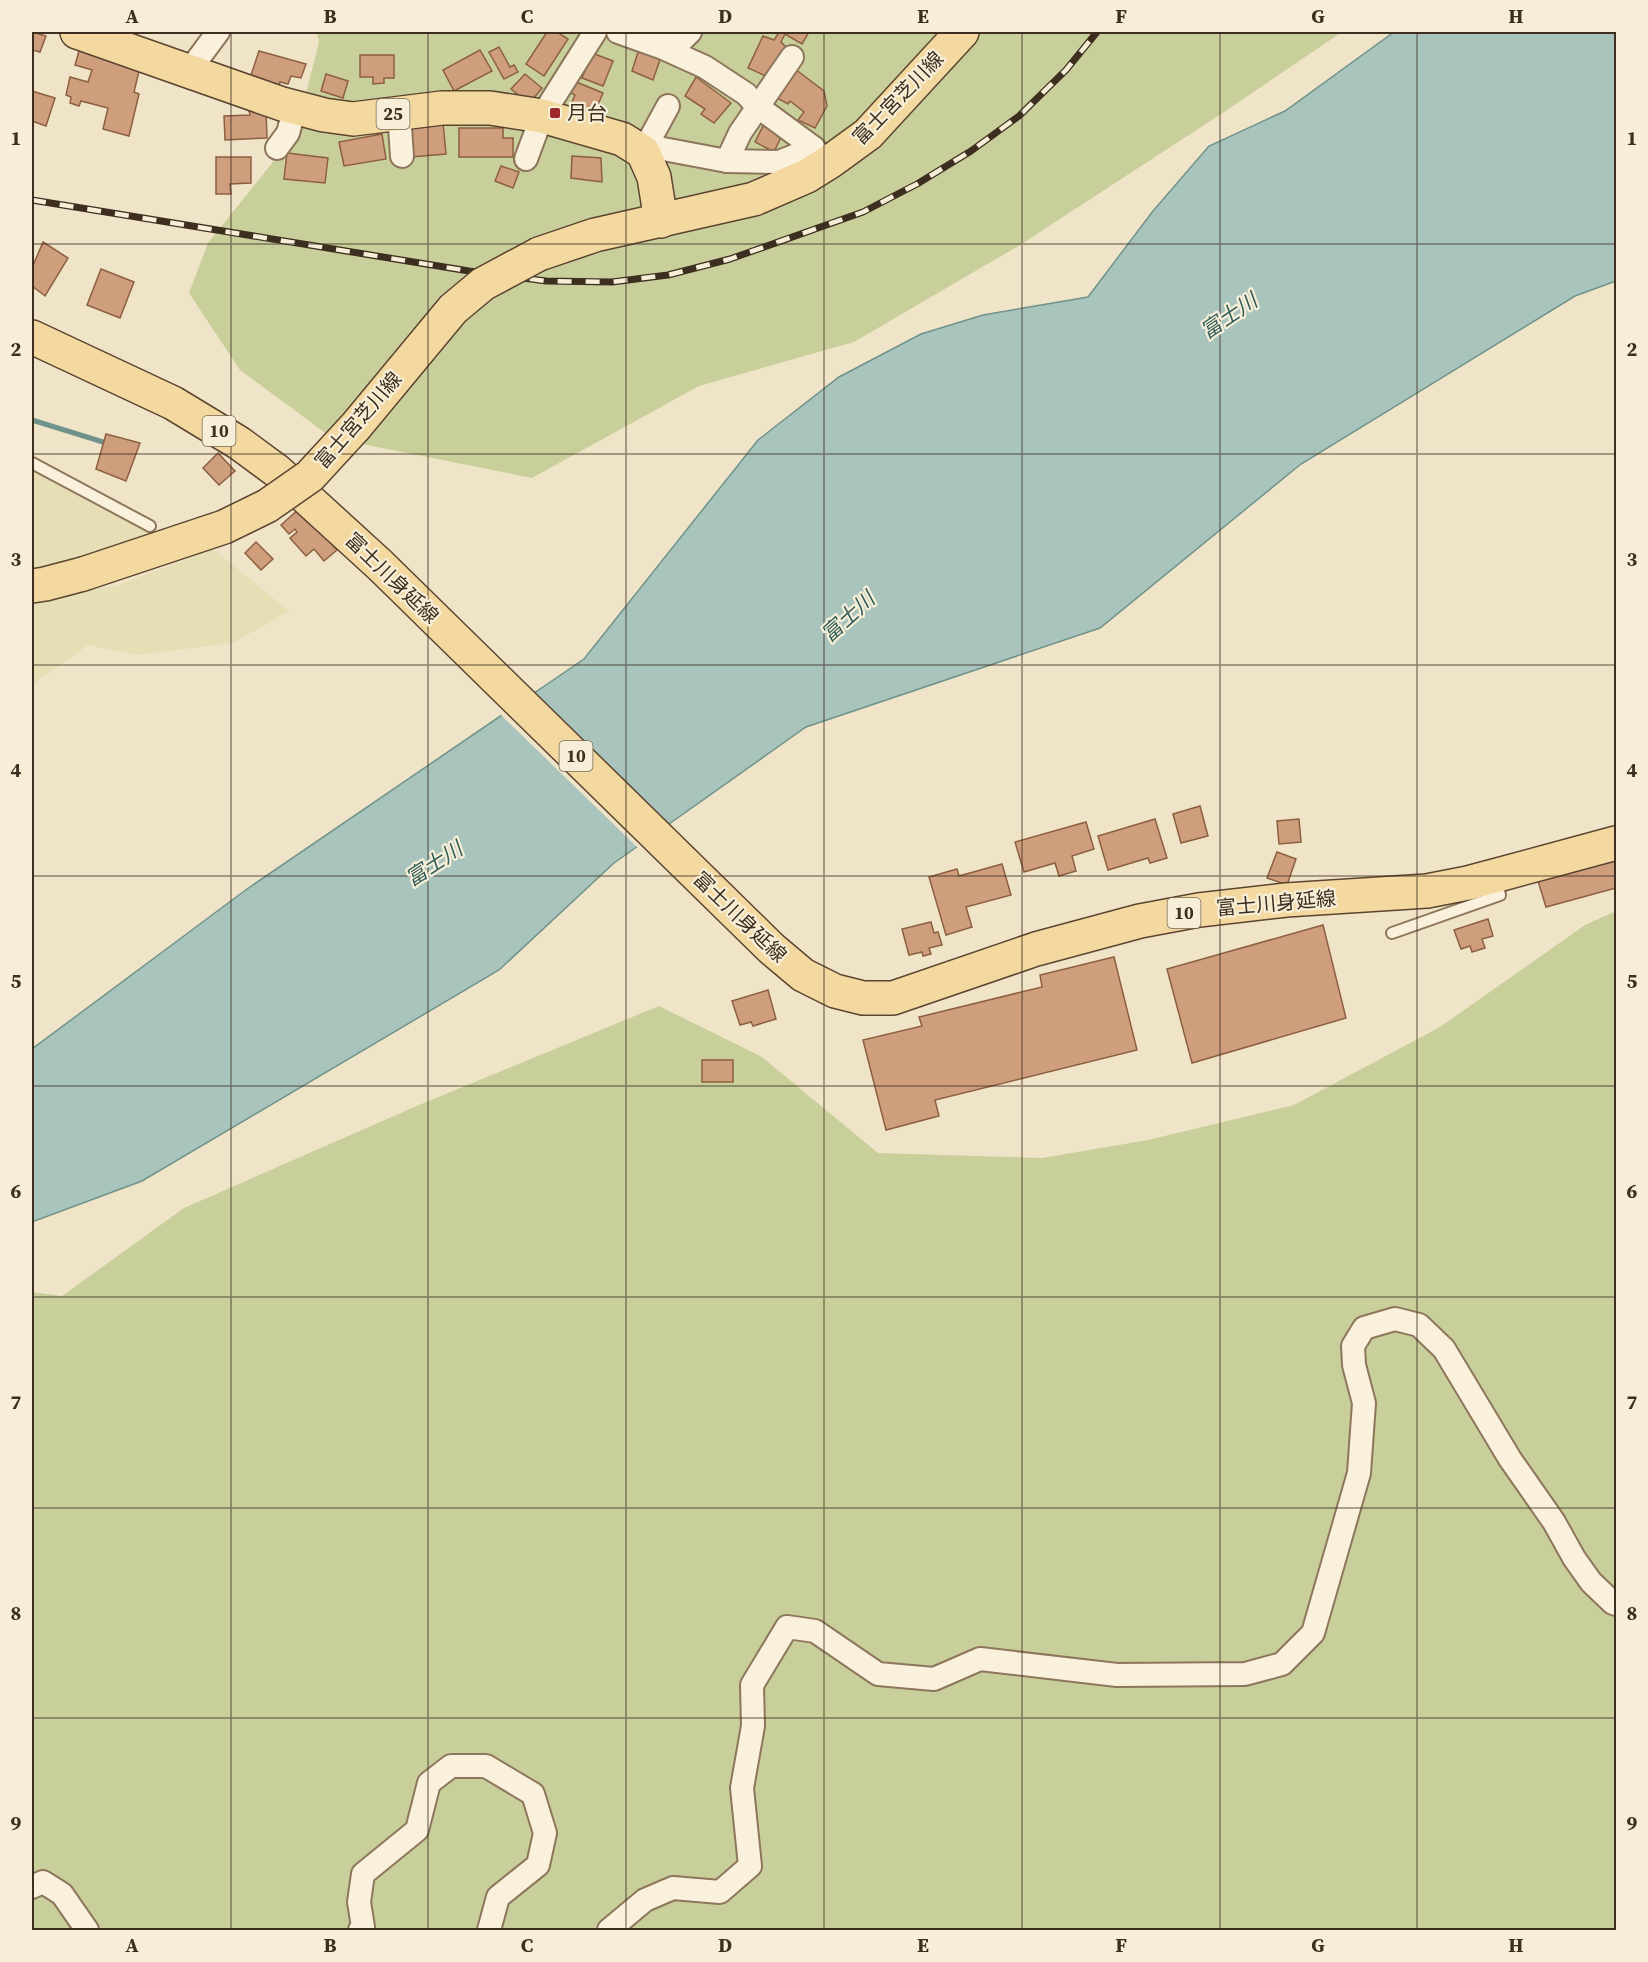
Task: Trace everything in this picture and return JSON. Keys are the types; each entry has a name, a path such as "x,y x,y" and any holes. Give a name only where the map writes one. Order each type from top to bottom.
{"main road":[{"name":"25","path":"77,32 324,115 353,119 442,108 490,108 542,116 622,139 643,152"},
{"name":"富士宮芝川線","path":"32,586 45,585 224,527 267,506 310,476 356,426 453,309 483,284 539,254 595,235 754,199 807,176 868,134 962,32"},
{"path":"643,152 654,177 661,221"},
{"name":"富士川身延線","path":"32,337 173,403 239,443 277,471 380,565 771,948 802,975 835,991 863,998 893,998 1036,949 1140,921 1199,910 1286,900 1428,891 1497,876 1617,843"}],"street":[{"path":"189,71 218,32"},
{"path":"526,159 542,116 595,32"},
{"path":"618,32 705,67 746,94 757,106 814,148 779,162 728,161 658,148 643,152"},
{"path":"647,42 683,39 690,32"},
{"path":"728,161 740,133 792,57"},
{"path":"643,152 668,106"},
{"path":"277,148 288,133 295,107"},
{"path":"399,113 402,156"},
{"path":"609,1930 645,1900 673,1888 720,1892 750,1866 742,1788 753,1726 752,1685 787,1627 815,1630 878,1674 934,1679 980,1659 1117,1675 1245,1674 1282,1664 1313,1633 1359,1473 1364,1403 1354,1365 1353,1346 1364,1328 1395,1319 1419,1325 1444,1348 1510,1459 1554,1522 1574,1558 1591,1582 1613,1603 1617,1604"},
{"path":"360,1930 363,1927 359,1902 363,1874 417,1830 429,1783 451,1766 486,1766 533,1794 546,1833 538,1865 498,1897 489,1930"},
{"path":"32,1887 43,1882 62,1894 87,1930"}],"lane":[{"path":"32,463 150,526"},
{"path":"1392,933 1500,895 1497,876"}],"shaded area":[{"path":"32,464 164,534 32,573"},
{"path":"213,549 289,611 233,643 137,655 88,645 32,685 32,599 118,585"}],"green space":[{"path":"317,32 1342,32 1020,245 854,342 699,386 532,478 332,438 240,370 189,293 208,243 296,133 319,42"},
{"path":"1616,911 1616,1930 32,1930 32,1292 62,1296 184,1208 419,1105 659,1006 762,1057 878,1153 1042,1158 1148,1140 1294,1105 1440,1027 1585,925"}],"water":[{"name":"富士川","path":"1394,32 1616,32 1616,281 1575,296 1301,464 1100,628 806,727 614,863 499,970 142,1181 32,1222 32,1049 247,889 584,659 758,440 839,377 921,334 983,315 1088,297 1153,211 1209,146 1285,111"}],"pier":[{"path":"528,693 665,830 639,849 499,713"}],"building":[{"path":"32,32 46,36 40,52 32,50"},
{"path":"547,32 557,32 568,39 544,76 526,64"},
{"path":"775,32 809,32 802,44 785,34 781,42 787,48 770,78 748,68 763,36 774,40 778,34"},
{"path":"640,46 662,54 653,80 632,71"},
{"path":"499,47 510,67 514,65 518,72 504,79 489,52"},
{"path":"480,50 492,71 454,91 443,70"},
{"path":"79,51 140,67 134,92 139,94 129,136 103,129 108,108 81,101 79,106 70,103 71,97 66,95 70,77 88,82 92,70 75,65"},
{"path":"259,51 306,64 301,78 291,76 288,84 280,82 278,89 250,78"},
{"path":"592,53 613,61 603,86 582,78"},
{"path":"360,55 394,55 394,78 384,78 384,83 373,84 373,77 360,77"},
{"path":"795,69 824,91 827,106 815,128 798,120 804,112 790,101 788,104 775,97"},
{"path":"326,74 348,81 343,98 321,91"},
{"path":"525,74 542,88 529,104 511,89"},
{"path":"696,77 731,103 714,123 701,114 705,109 685,96"},
{"path":"574,81 603,93 594,114 571,104 575,95 569,92"},
{"path":"32,91 55,98 46,126 32,121"},
{"path":"266,110 267,138 225,140 224,116 250,115 249,111"},
{"path":"443,123 446,154 411,157 408,126"},
{"path":"763,126 782,135 774,152 755,142"},
{"path":"459,128 503,128 503,138 513,138 513,157 459,157"},
{"path":"382,134 386,159 344,166 339,142"},
{"path":"287,153 328,158 325,183 284,179"},
{"path":"572,156 601,158 602,182 571,178"},
{"path":"216,157 251,157 251,183 230,184 231,194 216,194"},
{"path":"501,166 519,172 513,188 495,181"},
{"path":"43,242 68,258 45,296 32,286 32,268"},
{"path":"101,269 134,282 120,318 87,305"},
{"path":"106,434 140,443 126,481 96,469"},
{"path":"218,453 235,471 219,485 203,468"},
{"path":"300,508 337,550 324,561 314,549 306,556 290,538 297,532 295,529 289,534 281,525"},
{"path":"256,542 273,559 261,570 245,553"},
{"path":"1200,806 1208,836 1181,843 1173,814"},
{"path":"1155,819 1167,858 1150,863 1148,858 1108,870 1098,836"},
{"path":"1299,819 1301,842 1279,844 1277,821"},
{"path":"1086,822 1094,849 1072,856 1076,871 1059,876 1055,863 1024,872 1015,842"},
{"path":"1277,852 1296,859 1287,885 1267,878"},
{"path":"1616,860 1616,888 1546,907 1538,881"},
{"path":"1002,864 1011,895 966,907 972,927 946,935 929,877 957,869 959,876"},
{"path":"1488,919 1493,936 1482,939 1485,948 1472,952 1470,946 1461,949 1454,930"},
{"path":"931,922 934,933 938,932 942,945 929,948 931,954 923,956 922,952 909,955 902,929"},
{"path":"1323,925 1346,1018 1192,1063 1167,969"},
{"path":"1114,957 1137,1050 935,1100 939,1116 886,1130 863,1040 922,1026 919,1017 1042,987 1040,975"},
{"path":"768,990 776,1019 753,1026 751,1022 740,1025 732,1001"},
{"path":"702,1060 733,1060 733,1082 702,1082"}],"waterway":[{"path":"32,420 103,442"}],"railway":[{"path":"32,200 469,271 546,281 612,282 668,275 730,259 863,212 917,184 971,151 1019,116 1066,70 1097,32"}],"place":[{"name":"月台","path":"555,113"}]}
